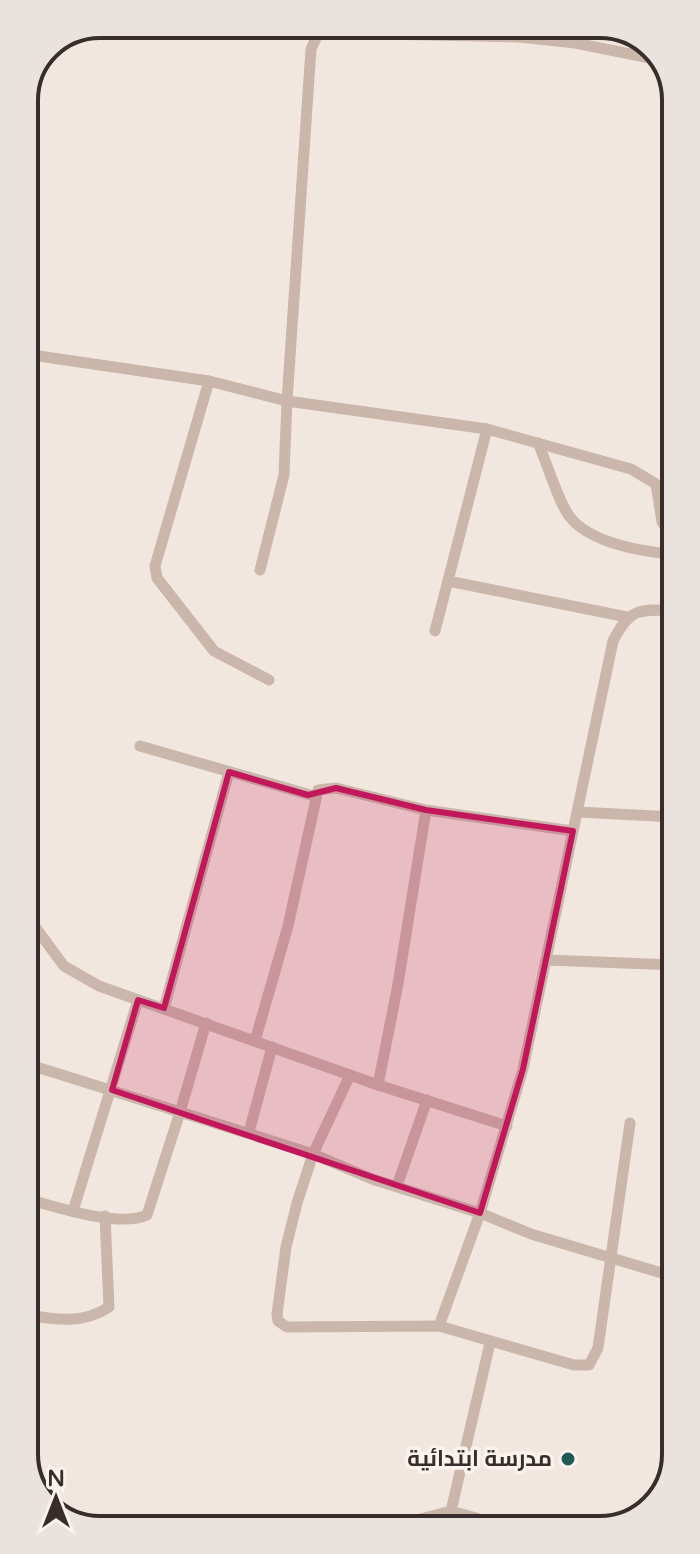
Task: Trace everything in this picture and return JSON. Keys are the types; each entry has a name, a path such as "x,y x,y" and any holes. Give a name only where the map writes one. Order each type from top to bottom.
{"street":[{"path":"553,38 644,56"},
{"path":"260,570 284,475 311,49 316,39"},
{"path":"38,356 209,381 287,401 487,429 650,477 659,493 662,522"},
{"path":"209,381 155,566 157,578 214,651 269,680"},
{"path":"435,631 487,429"},
{"path":"538,443 569,517 595,536 662,553"},
{"path":"448,581 627,617 644,611 662,611"},
{"path":"439,1326 480,1213 523,1069 613,641 627,617"},
{"path":"140,746 314,796"},
{"path":"164,1008 229,772"},
{"path":"255,1041 288,926 314,796 324,787 426,810 573,831"},
{"path":"378,1085 426,810"},
{"path":"578,812 662,816"},
{"path":"38,930 70,971 138,1000 378,1085 507,1126"},
{"path":"547,960 662,964"},
{"path":"73,1211 138,1000"},
{"path":"38,1202 73,1211 138,1219 150,1211 206,1023"},
{"path":"249,1132 272,1047"},
{"path":"38,1067 249,1132 372,1179 480,1213 608,1259 662,1274"},
{"path":"350,1075 313,1154 286,1247 278,1321 287,1327 439,1326 574,1365 591,1363 598,1348 608,1259 630,1123"},
{"path":"397,1186 427,1100"},
{"path":"38,1317 59,1321 83,1318 109,1307 105,1216"},
{"path":"451,1511 490,1343"},
{"path":"432,1516 451,1511 469,1516"}],"highlighted area":[{"path":"229,772 308,795 336,788 426,810 573,831 523,1069 480,1213 112,1090 138,1000 164,1008"}],"place":[{"name":"مدرسة ابتدائية","path":"568,1459"}]}
